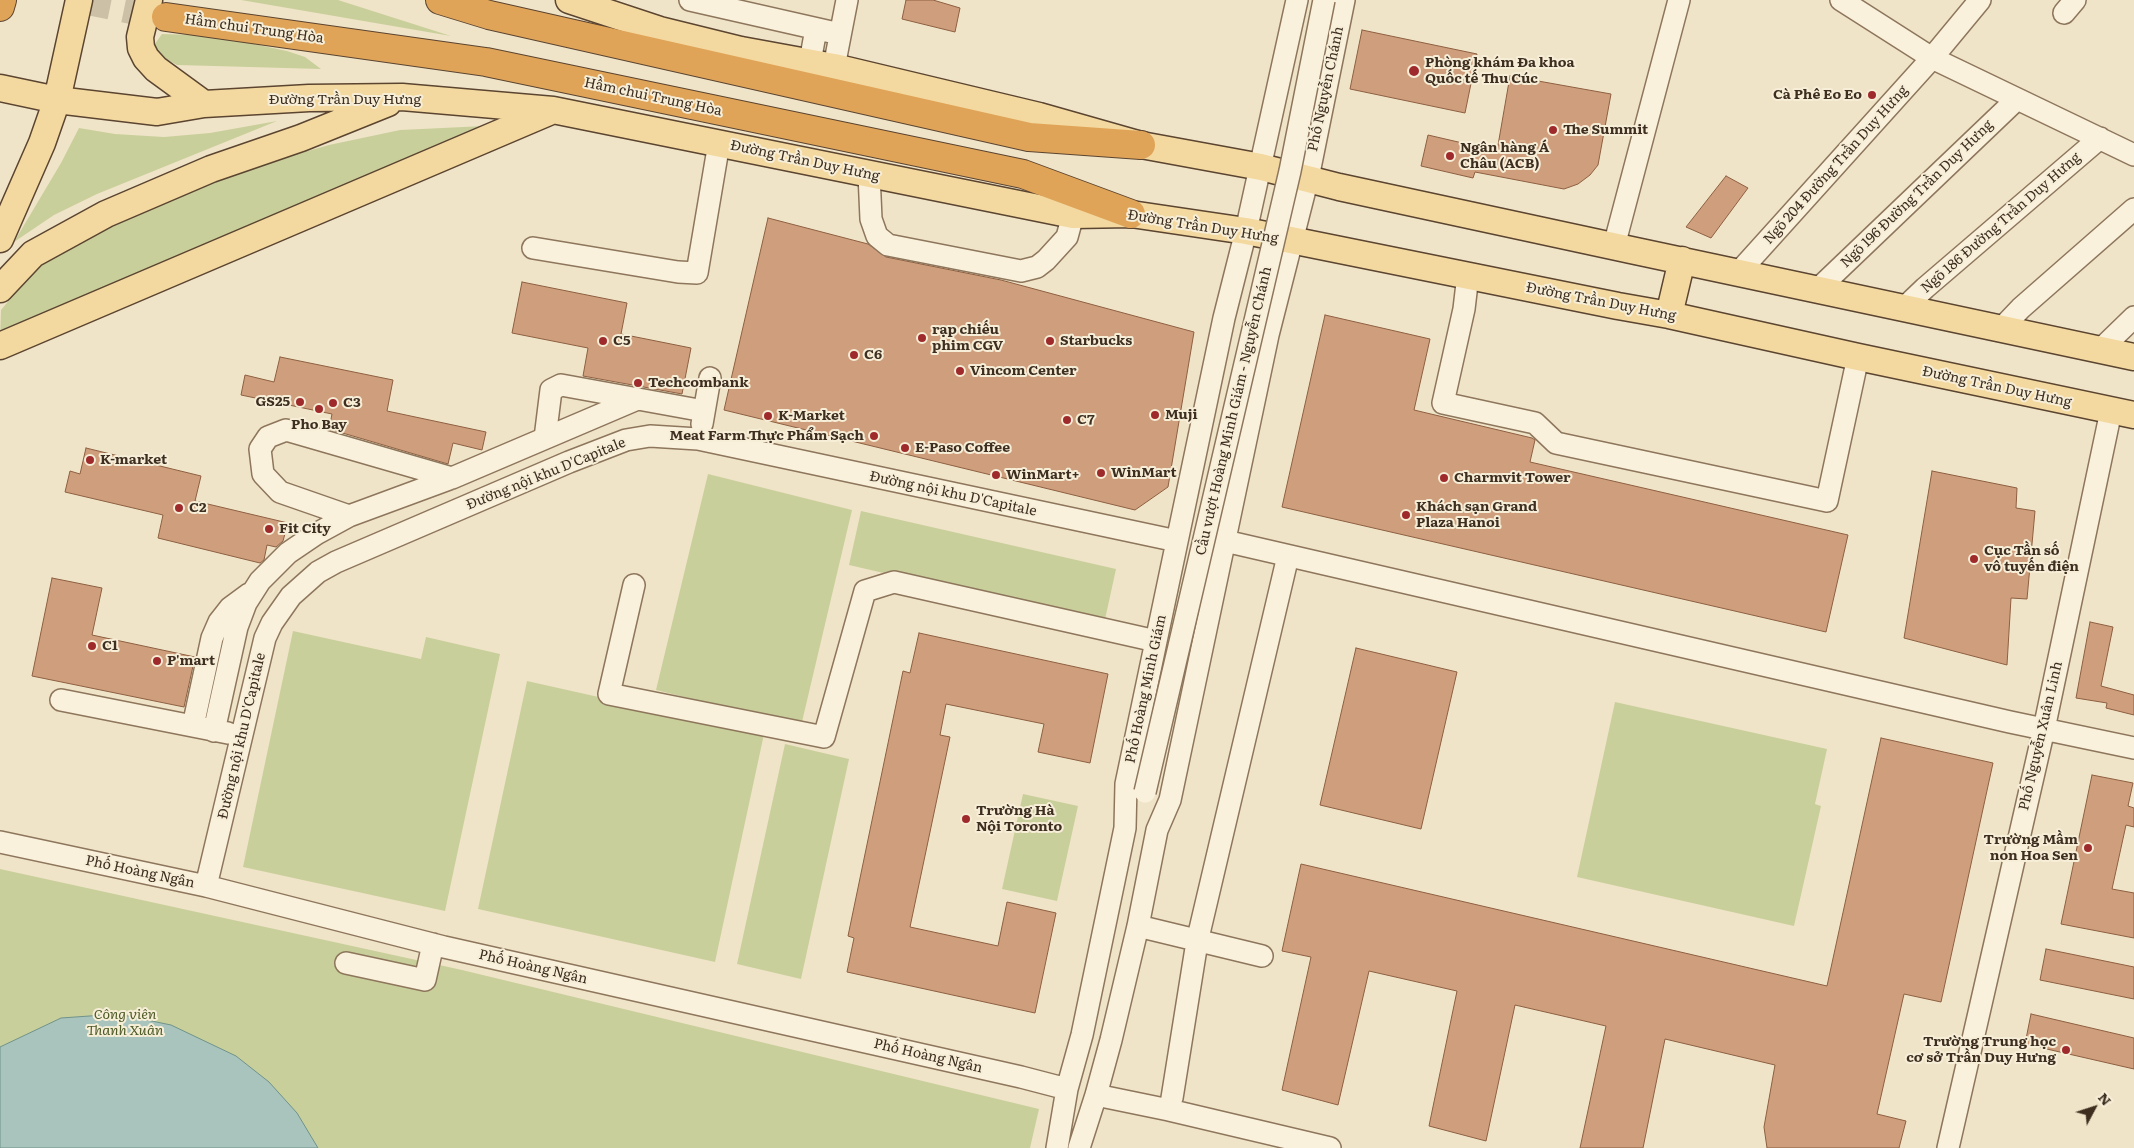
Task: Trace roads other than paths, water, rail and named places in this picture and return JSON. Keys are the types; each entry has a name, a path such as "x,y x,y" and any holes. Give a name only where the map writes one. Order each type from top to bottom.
{"highway":[{"path":"0,7 2,0"},
{"path":"440,0 489,15 1029,137 1141,144"},
{"name":"Hầm chui Trung Hòa","path":"158,8 505,66 1023,174 1131,214"}],"main road":[{"path":"0,238 42,143 57,100 79,0"},
{"path":"569,0 660,30 741,50 822,64 1040,116 1141,144 1261,167 1339,187 2134,357"},
{"path":"158,8 140,37 141,48 146,58 156,69 204,104"},
{"name":"Đường Trần Duy Hưng","path":"0,88 57,100 157,112 204,104 309,98 402,97 552,110 1073,215 1131,214 1246,231 1292,242 1669,315 2122,413"},
{"path":"0,289 33,254 106,214 211,169 301,138 402,97"},
{"path":"0,346 552,110"},
{"path":"1669,315 1682,260"}],"street":[{"path":"690,0 840,34"},
{"path":"822,64 840,34 846,0"},
{"path":"1261,167 1297,0"},
{"name":"Cầu vượt Hoàng Minh Giám - Nguyễn Chánh","path":"1125,828 1145,792 1290,171 1324,0"},
{"name":"Phố Nguyễn Chánh","path":"1292,242 1308,178 1344,0"},
{"path":"1614,246 1680,0"},
{"name":"Ngõ 204 Đường Trần Duy Hưng","path":"1739,272 1932,58 1980,0"},
{"path":"1851,3 1932,58 2134,155"},
{"path":"816,29 822,64"},
{"path":"1287,51 1296,80 1303,86 1311,87 1320,84 1328,74"},
{"name":"Ngõ 196 Đường Trần Duy Hưng","path":"1817,290 2017,100"},
{"name":"Ngõ 186 Đường Trần Duy Hưng","path":"1904,309 1925,288 2100,138"},
{"path":"533,248 678,272 696,273 719,143"},
{"name":"Phố Hoàng Minh Giám","path":"1057,1148 1067,1089 1082,1035 1125,828 1126,784 1224,318 1261,167"},
{"path":"869,174 871,219 878,236 888,245 1021,271 1038,266 1046,260 1067,237 1073,215"},
{"path":"2001,329 2021,308 2134,209"},
{"path":"1082,1146 1138,926 1156,830 1170,800 1268,336 1292,242"},
{"path":"1468,275 1464,309 1443,403 1535,423 1556,443 1827,501 1858,357"},
{"path":"1224,318 1234,305 1244,300 1256,304 1265,316 1268,336"},
{"path":"2100,350 2134,317"},
{"path":"698,439 710,378"},
{"path":"545,438 551,390 561,385 635,400 704,411"},
{"path":"192,726 212,638 219,622 230,608 252,592 288,553 316,534 349,516 452,478 635,400"},
{"name":"Phố Nguyễn Xuân Linh","path":"1948,1148 2044,729 2122,413"},
{"path":"349,516 280,492 263,474 260,449 268,437 286,430 452,478"},
{"name":"Đường nội khu D'Capitale","path":"206,886 265,638 272,623 291,596 318,572 570,462 626,440 650,436 698,439 1177,541"},
{"path":"1225,541 2134,748"},
{"path":"1172,1098 1197,942 1288,556"},
{"path":"634,585 609,694 824,738 864,591 894,582 1156,641"},
{"path":"214,730 238,627 252,592"},
{"path":"61,700 241,736"},
{"name":"Cầu vượt Hoàng Minh Giám - Nguyễn Chánh","path":"1145,792 1156,830"},
{"name":"Phố Hoàng Ngân","path":"0,842 206,886 433,944 1011,1074 1067,1089"},
{"path":"1138,926 1197,942 1262,956"},
{"path":"346,963 425,980 433,944"},
{"path":"1096,1095 1330,1148"}],"water":[{"path":"118,1014 171,1025 236,1056 269,1082 297,1113 318,1148 0,1148 0,1047 61,1018"}],"tunnel":[{"path":"83,0 166,17"}],"place":[{"name":"Phòng khám Đa khoa Quốc tế Thu Cúc","path":"1414,71"},
{"name":"Cà Phê Eo Eo","path":"1872,95"},
{"name":"The Summit","path":"1553,130"},
{"name":"Ngân hàng Á Châu (ACB)","path":"1450,156"},
{"name":"rạp chiếu phim CGV","path":"922,338"},
{"name":"C5","path":"603,341"},
{"name":"Starbucks","path":"1050,341"},
{"name":"C6","path":"854,355"},
{"name":"Vincom Center","path":"960,371"},
{"name":"Techcombank","path":"638,383"},
{"name":"GS25","path":"300,402"},
{"name":"C3","path":"333,403"},
{"name":"Pho Bay","path":"319,409"},
{"name":"Muji","path":"1155,415"},
{"name":"K-Market","path":"768,416"},
{"name":"C7","path":"1067,420"},
{"name":"Meat Farm Thực Phẩm Sạch","path":"874,436"},
{"name":"E-Paso Coffee","path":"905,448"},
{"name":"K-market","path":"90,460"},
{"name":"WinMart","path":"1101,473"},
{"name":"WinMart+","path":"996,475"},
{"name":"Charmvit Tower","path":"1444,478"},
{"name":"C2","path":"179,508"},
{"name":"Khách sạn Grand Plaza Hanoi","path":"1406,515"},
{"name":"Fit City","path":"269,529"},
{"name":"Cục Tần số vô tuyến điện","path":"1974,559"},
{"name":"C1","path":"92,646"},
{"name":"P'mart","path":"157,661"},
{"name":"Trường Hà Nội Toronto","path":"966,819"},
{"name":"Trường Mầm non Hoa Sen","path":"2088,848"},
{"name":"Trường Trung học cơ sở Trần Duy Hưng","path":"2066,1050"}],"park label":[{"name":"Công viên Thanh Xuân","path":"125,1024"}]}
